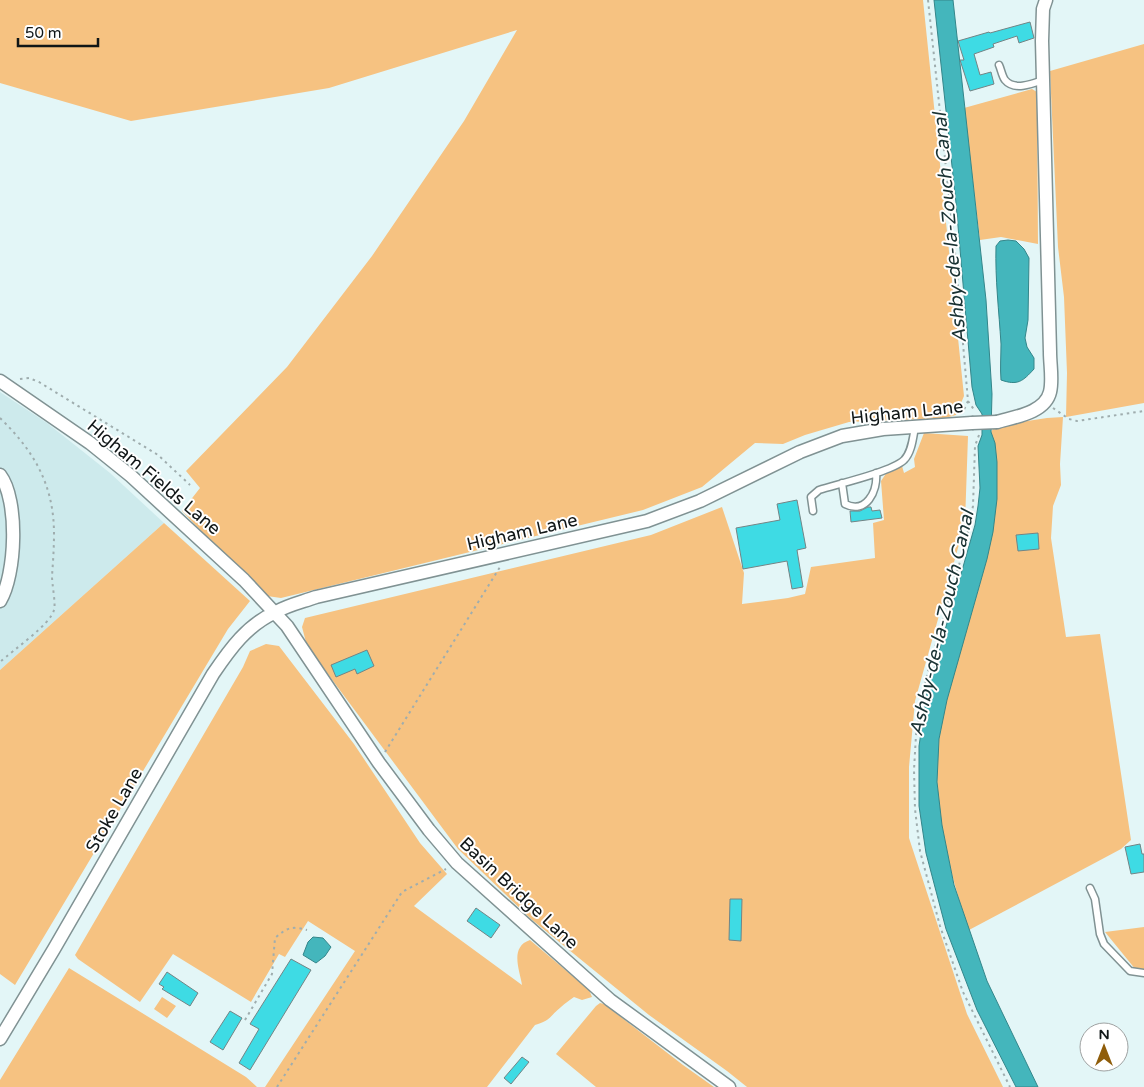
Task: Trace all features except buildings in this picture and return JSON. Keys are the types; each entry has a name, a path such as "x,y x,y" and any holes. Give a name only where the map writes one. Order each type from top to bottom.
{"street":[{"path":"1044,403 1050,392 1042,41 1043,9 1046,0"},
{"name":"Higham Fields Lane","path":"5,384 90,443 159,501 244,580 274,612"},
{"name":"Higham Lane","path":"274,612 316,597 647,521 700,501 800,452 842,436 883,428 975,419 997,422 1018,416 1044,403"},
{"path":"0,475 6,483 13,522 14,546 7,582 0,601"},
{"name":"Basin Bridge Lane","path":"274,612 287,626 379,762 429,830 457,863 610,1000 729,1087"},
{"name":"Stoke Lane","path":"0,1039 213,674 232,647 247,631 274,612"}],"lane":[{"path":"999,65 1006,80 1016,86 1043,80"},
{"path":"813,511 811,501 814,493 876,473 904,460 911,444 915,426"},
{"path":"842,483 845,504 853,507 858,506 868,501 873,494 876,485 876,473"},
{"path":"1090,888 1104,944 1130,971 1144,973"}],"path":[{"path":"928,0 955,252 968,401 975,419"},
{"path":"5,384 28,378 39,382 158,455 190,485"},
{"path":"1044,403 1069,419 1077,421 1144,411"},
{"path":"0,418 35,458 46,482 51,502 54,533 52,585 55,609 48,622 0,662"},
{"path":"980,434 975,446 973,506 966,541 927,675 916,736 914,770 915,809 920,851 940,926 960,982 1010,1087"},
{"path":"379,762 508,554"},
{"path":"277,1087 402,892 457,863"},
{"path":"245,1020 272,974 275,938 285,929 295,927 307,930"}],"shaded area":[{"path":"0,0 923,0 964,396 956,415 945,418 849,422 805,435 783,444 755,443 702,487 643,510 281,598 267,596 253,585 182,511 200,488 186,471 287,367 372,256 464,121 517,30 329,88 131,121 0,83"},
{"path":"1144,44 1144,403 1066,417 1067,373 1064,297 1058,247 1050,71"},
{"path":"1032,89 1037,92 1038,244 1001,237 980,240 964,108"},
{"path":"0,392 47,423 110,473 164,523 0,670"},
{"path":"1063,417 1060,464 1061,485 1053,506 1051,538 1066,637 1100,634 1131,840 1121,849 969,930 955,884 944,836 940,812 937,764 939,740 948,695 989,545 996,466 991,432 995,426"},
{"path":"924,433 968,436 965,523 915,701 909,767 909,838 967,1014 1003,1087 747,1087 649,1015 531,919 458,849 307,646 302,627 305,618 651,535 722,507 744,573 742,604 805,594 811,567 875,558 873,523 884,520 881,481 887,472 902,466 904,473 915,467 914,459"},
{"path":"164,523 250,601 228,629 15,985 0,974 0,670"},
{"path":"266,644 279,646 354,744 420,843 447,874 414,906 522,985 517,960 518,954 524,943 530,940 589,990 592,997 582,1000 574,997 547,1020 535,1025 487,1087 265,1087 355,951 308,921 285,957 279,954 251,1002 173,954 140,1002 75,955 243,667 250,651"},
{"path":"1144,927 1144,969 1136,970 1105,932"},
{"path":"69,968 246,1077 257,1087 0,1087 0,1080"},
{"path":"162,997 176,1006 167,1018 154,1009"},
{"path":"600,1003 604,1004 714,1087 596,1087 556,1054"}],"water":[{"path":"934,0 953,0 986,300 992,394 991,432 995,443 997,462 997,499 993,532 947,700 939,739 937,782 942,825 954,885 987,981 1038,1087 1016,1087 977,1010 946,929 926,853 919,806 919,746 927,693 975,525 980,488 978,446 982,435 982,414 976,405 972,387 956,203"},
{"path":"1000,241 1016,241 1029,258 1028,320 1025,338 1027,347 1034,358 1034,369 1027,377 1016,382 1001,380 996,246"},
{"path":"313,937 323,938 331,947 325,956 316,963 303,955 308,942"}],"water label":[{"name":"Ashby-de-la-Zouch Canal","path":"949,228"},
{"name":"Ashby-de-la-Zouch Canal","path":"941,623"}]}
